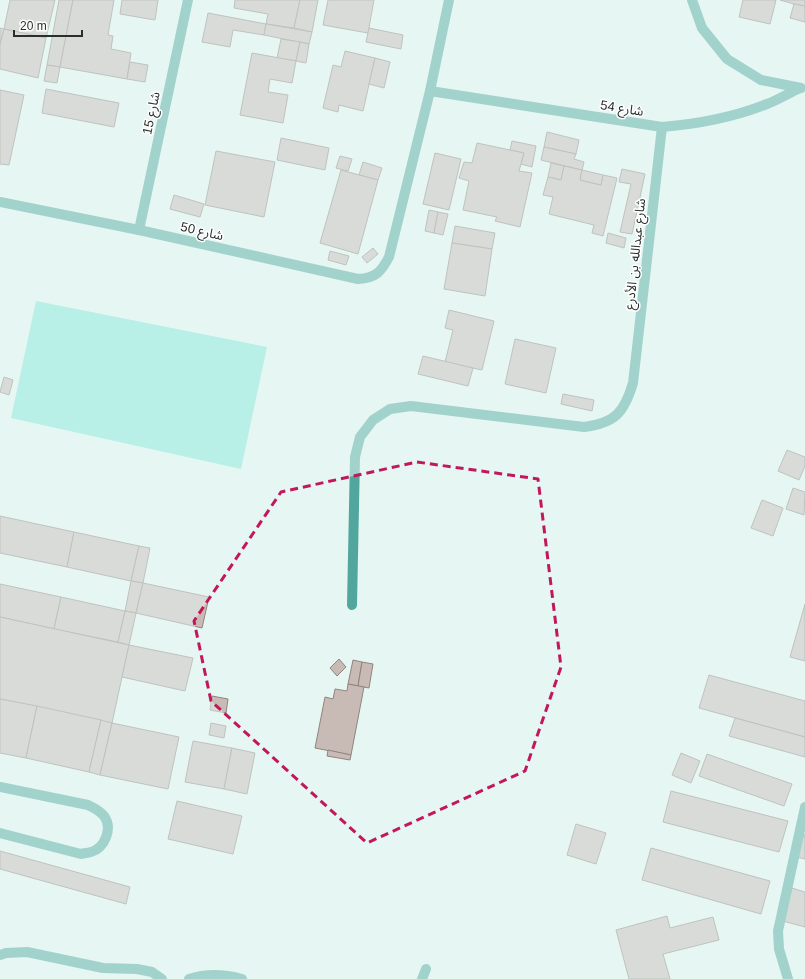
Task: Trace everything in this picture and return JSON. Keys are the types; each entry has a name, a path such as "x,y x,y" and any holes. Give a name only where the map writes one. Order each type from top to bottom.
{"street":[{"name":"شارع 15","path":"139,230 188,0"},
{"path":"430,91 449,0"},
{"path":"692,0 702,28 727,59 761,80 802,88"},
{"name":"شارع 54","path":"430,91 662,127 698,124 733,116 767,104 802,88"},
{"name":"شارع 50","path":"0,202 139,230 358,279 368,278 377,274 389,257 430,91"},
{"name":"شارع عبدالله بن الأدرع","path":"352,605 355,457 360,437 373,420 390,409 411,406 584,427 601,425 617,415 628,401 633,383 662,127"},
{"path":"0,787 88,805 97,809 105,817 108,827 107,837 101,846 92,852 81,854 0,833"},
{"path":"788,979 779,949 778,931 805,807"},
{"path":"0,955 6,953 27,952 103,968 137,969 152,972 162,979"},
{"path":"422,979 426,969"},
{"path":"189,979 198,976 215,974 242,979"}],"highlighted area":[{"path":"417,462 538,479 561,667 525,771 367,843 211,701 194,621 281,492"}],"shaded area":[{"path":"36,301 267,347 241,469 11,418"}],"building":[{"path":"10,0 55,0 46,38 4,29"},
{"path":"59,0 73,0 60,67 47,65"},
{"path":"73,0 114,0 108,35 113,36 111,49 131,53 127,79 60,67"},
{"path":"122,0 158,0 155,20 120,14"},
{"path":"235,0 300,0 294,28 266,24 268,14 234,8"},
{"path":"300,0 318,0 312,32 294,28"},
{"path":"328,0 374,0 368,33 323,25"},
{"path":"743,0 776,0 770,24 739,17"},
{"path":"780,0 805,0 805,6 794,4"},
{"path":"794,4 805,6 805,22 790,18"},
{"path":"208,13 266,24 264,35 233,30 230,47 202,42"},
{"path":"266,24 312,32 309,44 264,35"},
{"path":"0,28 4,29 0,45"},
{"path":"369,28 403,35 401,49 366,42"},
{"path":"4,29 46,38 38,78 0,69 0,45"},
{"path":"281,39 300,42 296,61 277,58"},
{"path":"300,42 309,44 306,63 296,61"},
{"path":"345,51 375,58 363,111 339,105 338,112 323,108 333,65 341,67"},
{"path":"252,53 296,61 292,83 270,79 268,92 288,95 283,123 240,115"},
{"path":"375,58 390,62 384,88 369,84"},
{"path":"130,62 148,65 145,82 127,79"},
{"path":"47,65 60,67 57,83 44,81"},
{"path":"46,89 119,103 114,127 42,113"},
{"path":"0,90 24,95 9,165 0,164"},
{"path":"547,132 579,140 576,154 544,147"},
{"path":"281,138 329,148 325,170 277,160"},
{"path":"512,141 536,146 532,167 521,164 524,153 510,150"},
{"path":"477,143 524,153 519,171 532,173 520,227 495,221 497,217 463,210 469,181 459,178 464,162 472,163"},
{"path":"544,147 576,154 574,159 584,162 582,170 541,160"},
{"path":"216,151 275,162 264,217 205,205"},
{"path":"435,153 461,159 449,210 423,204"},
{"path":"340,156 352,159 348,171 336,168"},
{"path":"363,162 382,168 378,180 359,175"},
{"path":"551,163 564,166 561,180 548,177"},
{"path":"564,166 582,170 580,180 601,185 603,175 617,178 603,236 592,233 594,225 549,214 553,197 543,195 548,177 561,180"},
{"path":"622,169 645,174 632,234 620,232 631,184 619,182"},
{"path":"341,170 378,180 358,254 320,243"},
{"path":"582,170 603,175 601,185 580,180"},
{"path":"174,195 204,204 200,217 170,209"},
{"path":"429,210 438,212 434,233 425,231"},
{"path":"438,212 448,214 443,235 434,233"},
{"path":"455,226 495,233 492,249 452,243"},
{"path":"608,233 626,238 624,248 606,243"},
{"path":"452,243 492,249 485,296 444,289"},
{"path":"373,248 378,254 367,263 362,257"},
{"path":"330,251 349,256 346,265 328,260"},
{"path":"449,310 494,321 482,370 445,362 453,330 445,328"},
{"path":"515,339 556,348 546,393 505,384"},
{"path":"423,356 473,368 468,386 418,374"},
{"path":"4,377 13,380 9,395 0,392"},
{"path":"563,394 594,400 592,411 561,404"},
{"path":"787,450 805,457 805,466 799,480 778,471"},
{"path":"793,488 805,492 804,515 786,509"},
{"path":"762,500 783,508 773,536 751,528"},
{"path":"0,516 74,532 67,567 0,553"},
{"path":"74,532 139,546 131,581 67,567"},
{"path":"139,546 150,548 143,583 131,581"},
{"path":"131,581 143,583 136,613 125,611"},
{"path":"143,583 209,597 202,628 136,613"},
{"path":"0,584 61,597 54,629 0,617"},
{"path":"61,597 125,611 118,642 54,629"},
{"path":"805,604 805,661 790,657"},
{"path":"125,611 136,613 129,645 118,642"},
{"path":"0,617 129,645 112,723 0,699"},
{"path":"129,645 193,658 185,691 122,677"},
{"path":"339,659 346,667 337,676 330,668"},
{"path":"353,660 362,662 358,686 348,684"},
{"path":"362,662 373,664 369,688 358,686"},
{"path":"709,675 805,701 805,737 699,708"},
{"path":"348,684 364,687 351,755 315,748 325,697 333,699 335,689 347,691"},
{"path":"212,696 228,699 226,713 210,710"},
{"path":"0,699 37,706 26,758 0,753"},
{"path":"37,706 101,720 89,772 26,758"},
{"path":"735,718 805,737 805,757 729,736"},
{"path":"101,720 112,723 100,775 89,772"},
{"path":"112,723 179,737 168,789 100,775"},
{"path":"211,723 226,726 224,738 209,735"},
{"path":"193,741 232,748 224,789 185,782"},
{"path":"232,748 255,753 247,794 224,789"},
{"path":"328,750 351,755 350,760 327,756"},
{"path":"681,753 700,761 691,783 672,775"},
{"path":"707,754 792,784 784,806 699,776"},
{"path":"671,791 788,821 779,852 663,822"},
{"path":"177,801 242,816 233,854 168,839"},
{"path":"576,824 606,833 596,864 567,855"},
{"path":"804,834 805,835 805,859 797,857"},
{"path":"651,848 770,881 761,914 642,880"},
{"path":"0,851 130,887 126,904 0,869"},
{"path":"792,888 805,892 805,927 783,921"},
{"path":"667,916 670,928 713,917 719,940 663,954 670,979 629,979 616,930"}]}
